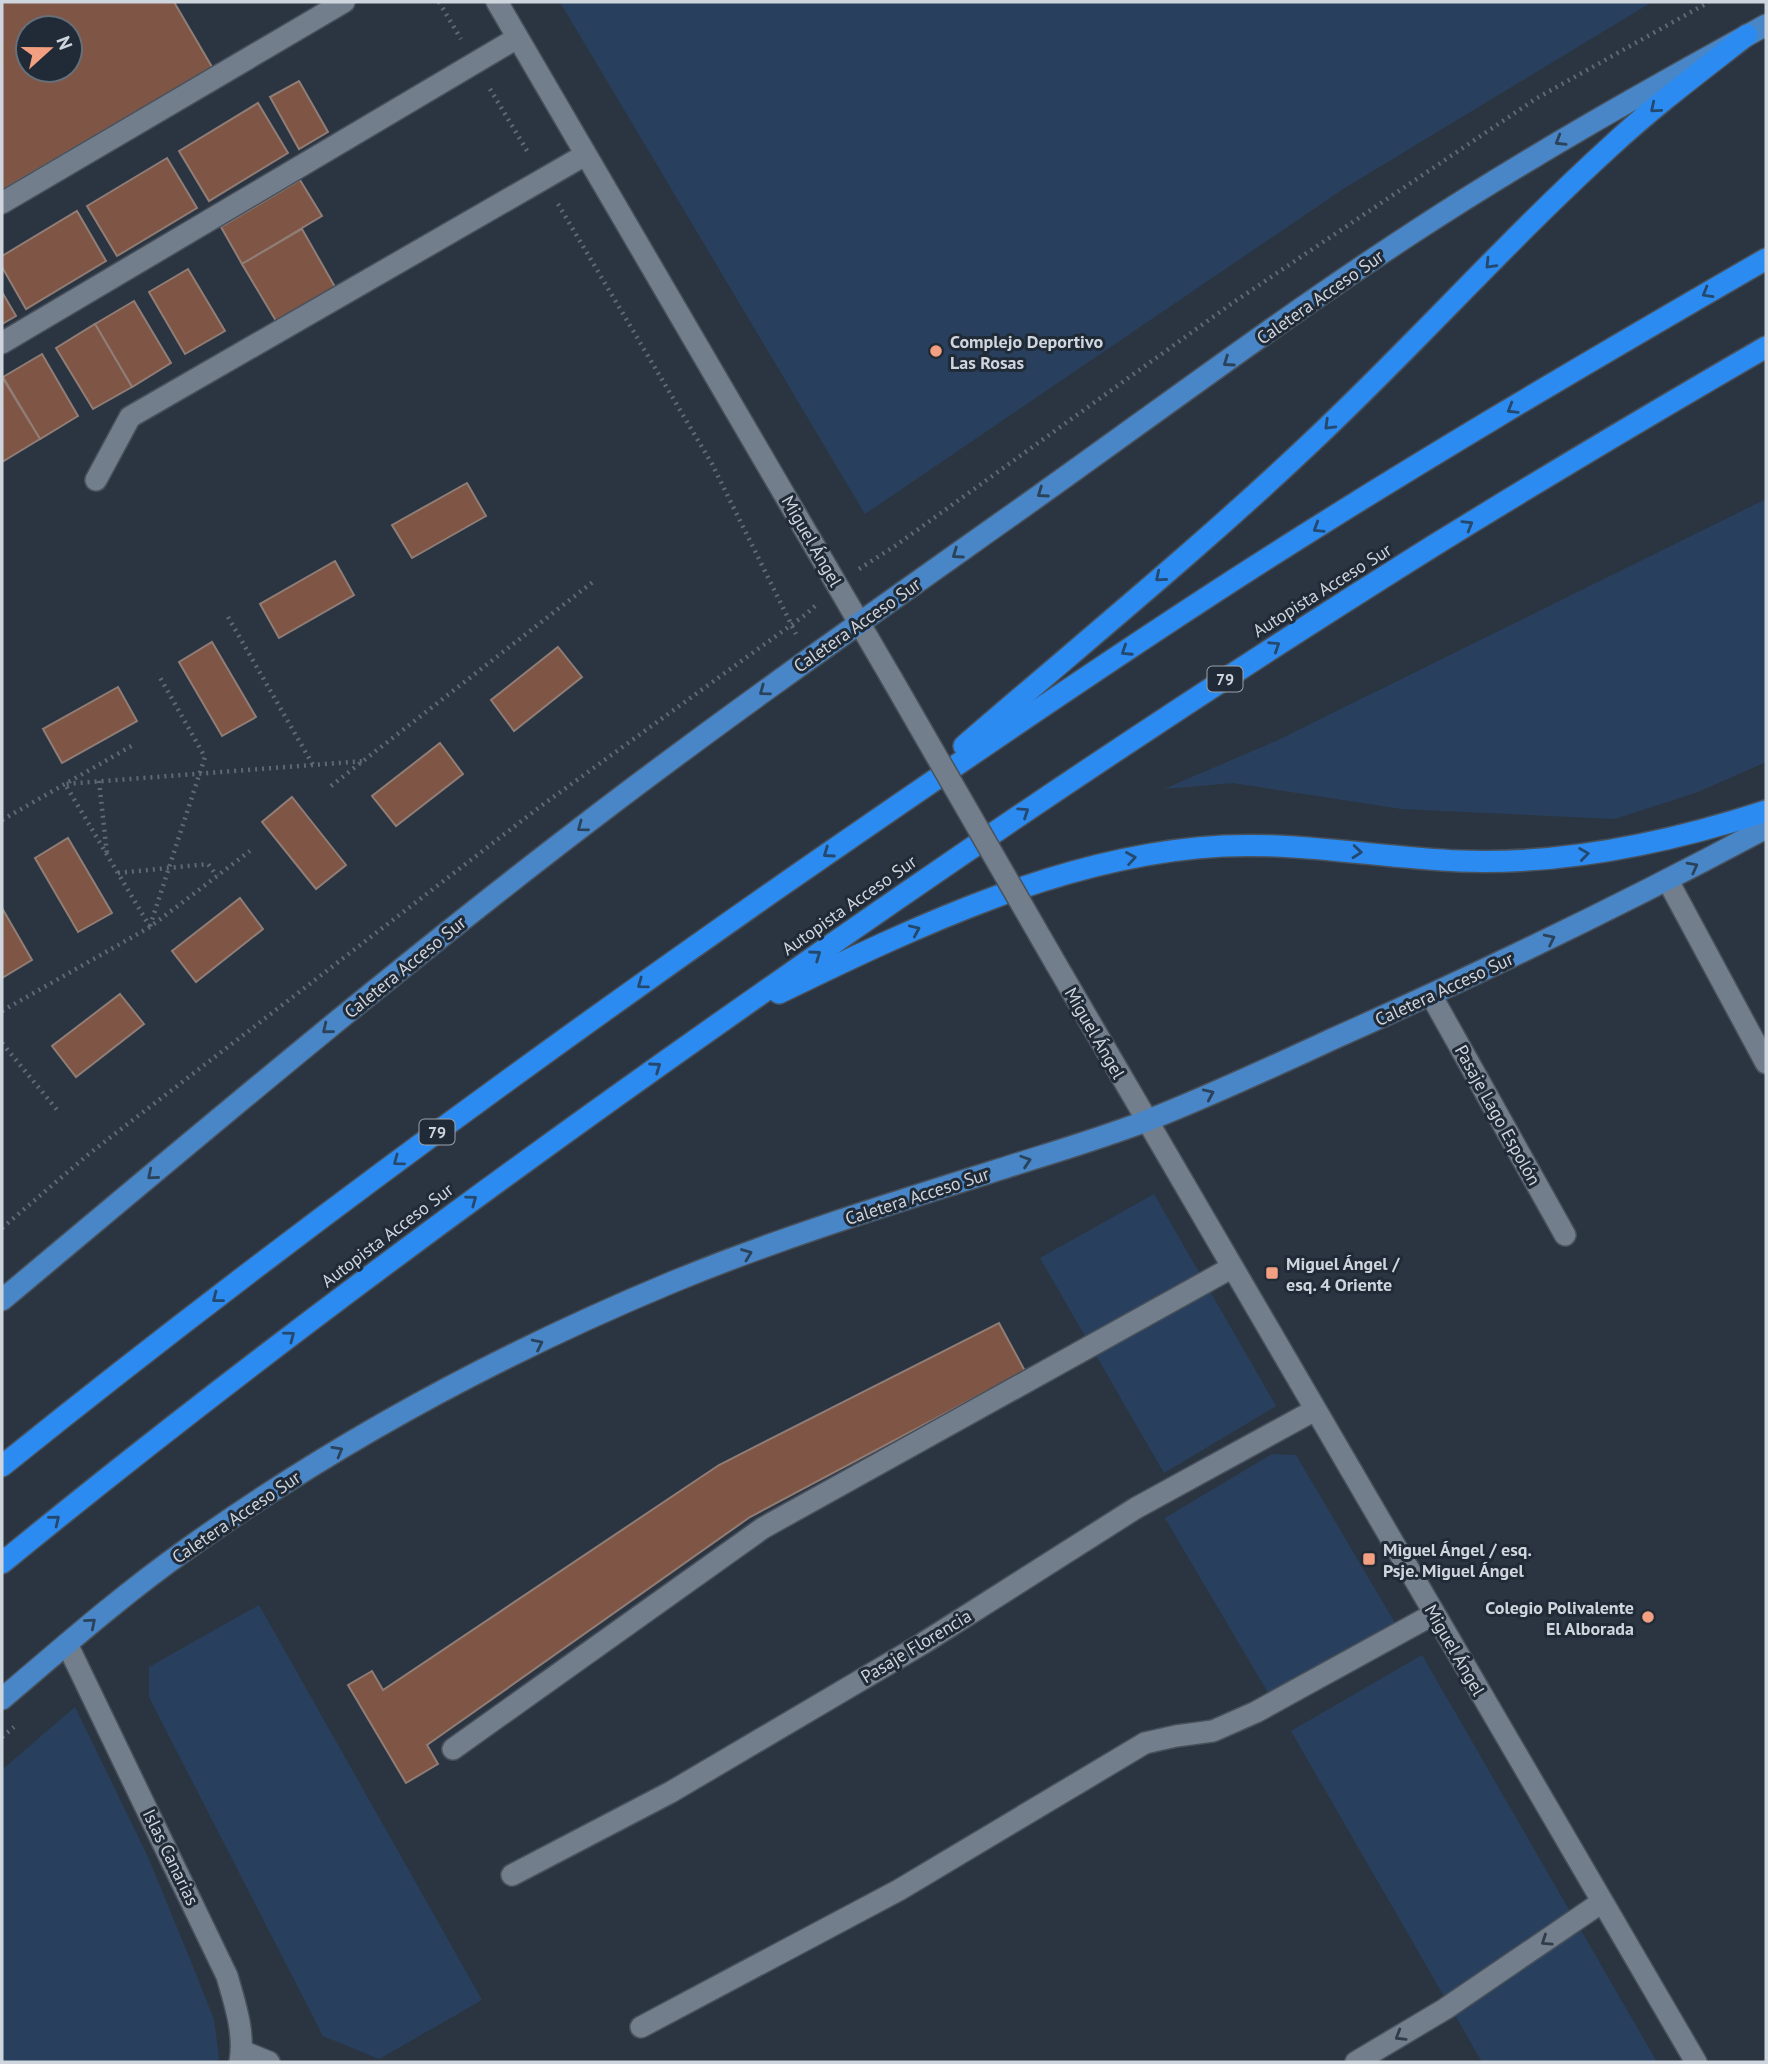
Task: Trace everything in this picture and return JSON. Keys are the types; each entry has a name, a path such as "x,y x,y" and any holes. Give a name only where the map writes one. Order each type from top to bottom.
{"highway":[{"path":"884,814 1257,492 1382,374 1550,203 1604,152 1678,88 1747,35"},
{"name":"79","path":"2,1466 222,1293 418,1146 650,978 884,814 1236,579 1427,460 1766,258"},
{"name":"Autopista Acceso Sur","path":"2,1563 365,1279 537,1152 920,882 1437,543 1766,347"},
{"path":"700,1036 775,995 929,924 1030,885 1118,861 1222,846 1321,849 1461,861 1577,855 1721,826 1766,811"}],"main road":[{"name":"Caletera Acceso Sur","path":"2,1300 418,955 580,828 859,623 1414,232 1503,175 1766,25"},
{"name":"Caletera Acceso Sur","path":"2,1699 126,1594 187,1549 310,1467 398,1416 581,1322 677,1280 761,1248 1146,1121 1431,995 1668,881 1766,828"}],"street":[{"path":"2,203 344,2"},
{"name":"Miguel Ángel","path":"497,2 892,679 1231,1268 1696,2062"},
{"path":"2,343 517,38"},
{"path":"96,480 130,417 586,155"},
{"path":"1668,881 1766,1063"},
{"name":"Pasaje Lago Espolón","path":"1431,995 1565,1235"},
{"path":"453,1748 763,1528 1231,1268"},
{"name":"Pasaje Florencia","path":"512,1875 671,1792 922,1644 1136,1508 1315,1410"},
{"path":"641,2027 898,1890 1145,1744 1213,1731 1256,1712 1434,1614"},
{"name":"Islas Canarias","path":"67,1644 228,1976 236,2008 241,2057 269,2062"},
{"path":"1356,2062 1445,2010 1602,1902"}],"path":[{"path":"439,2 712,464 809,660"},
{"path":"331,786 594,581"},
{"path":"228,617 313,765"},
{"path":"150,927 205,757 158,674"},
{"path":"2,820 135,744"},
{"path":"65,784 364,761"},
{"path":"100,781 107,856"},
{"path":"65,784 150,927"},
{"path":"2,1011 150,927 250,851"},
{"path":"118,873 208,864 217,876"},
{"path":"2,1043 58,1111"},
{"path":"2,1737 19,1723"}],"shaded area":[{"name":"Complejo Deportivo Las Rosas","path":"560,2 1652,2 1343,189 865,514"},
{"path":"1766,499 1766,762 1698,792 1615,819 1402,809 1233,783 1164,789 1276,741"},
{"path":"1154,1194 1276,1406 1164,1473 1040,1258"},
{"path":"1272,1454 1296,1455 1395,1623 1270,1696 1165,1518"},
{"path":"259,1605 482,2000 379,2059 323,2036 149,1697 149,1667"},
{"path":"1422,1655 1657,2062 1482,2062 1291,1731"},
{"path":"75,1707 148,1857 196,1974 214,2020 219,2058 217,2062 2,2062 2,1770"}],"building":[{"path":"2,2 174,2 212,67 2,190"},
{"path":"299,81 328,132 299,149 270,97"},
{"path":"258,103 288,153 209,201 179,151"},
{"path":"167,158 197,208 117,256 87,206"},
{"path":"300,180 322,216 242,264 221,227"},
{"path":"77,211 106,261 26,309 2,267 2,256"},
{"path":"302,229 335,287 276,321 242,264"},
{"path":"188,269 225,331 185,354 149,292"},
{"path":"2,292 16,316 2,324"},
{"path":"134,301 171,363 132,387 95,324"},
{"path":"95,324 132,387 93,409 56,348"},
{"path":"42,354 78,416 40,439 3,377"},
{"path":"2,377 40,439 2,462"},
{"path":"467,483 486,516 412,558 392,525"},
{"path":"335,561 354,595 279,638 260,604"},
{"path":"212,642 256,717 222,736 179,662"},
{"path":"558,647 582,677 514,731 491,700"},
{"path":"118,687 137,721 62,763 43,729"},
{"path":"440,743 463,774 396,826 372,796"},
{"path":"292,797 346,865 316,889 262,822"},
{"path":"68,838 112,913 78,932 35,858"},
{"path":"240,898 263,929 196,982 172,951"},
{"path":"2,908 32,960 2,978"},
{"path":"120,994 144,1024 76,1077 52,1046"},
{"path":"999,1323 1025,1371 750,1517 427,1745 438,1764 406,1783 348,1685 372,1671 383,1690 719,1465"}],"place":[{"name":"Complejo Deportivo Las Rosas","path":"936,351"},
{"name":"Miguel Ángel / esq. 4 Oriente","path":"1272,1273"},
{"name":"Miguel Ángel / esq. Psje. Miguel Ángel","path":"1369,1559"},
{"name":"Colegio Polivalente El Alborada","path":"1648,1617"}]}
